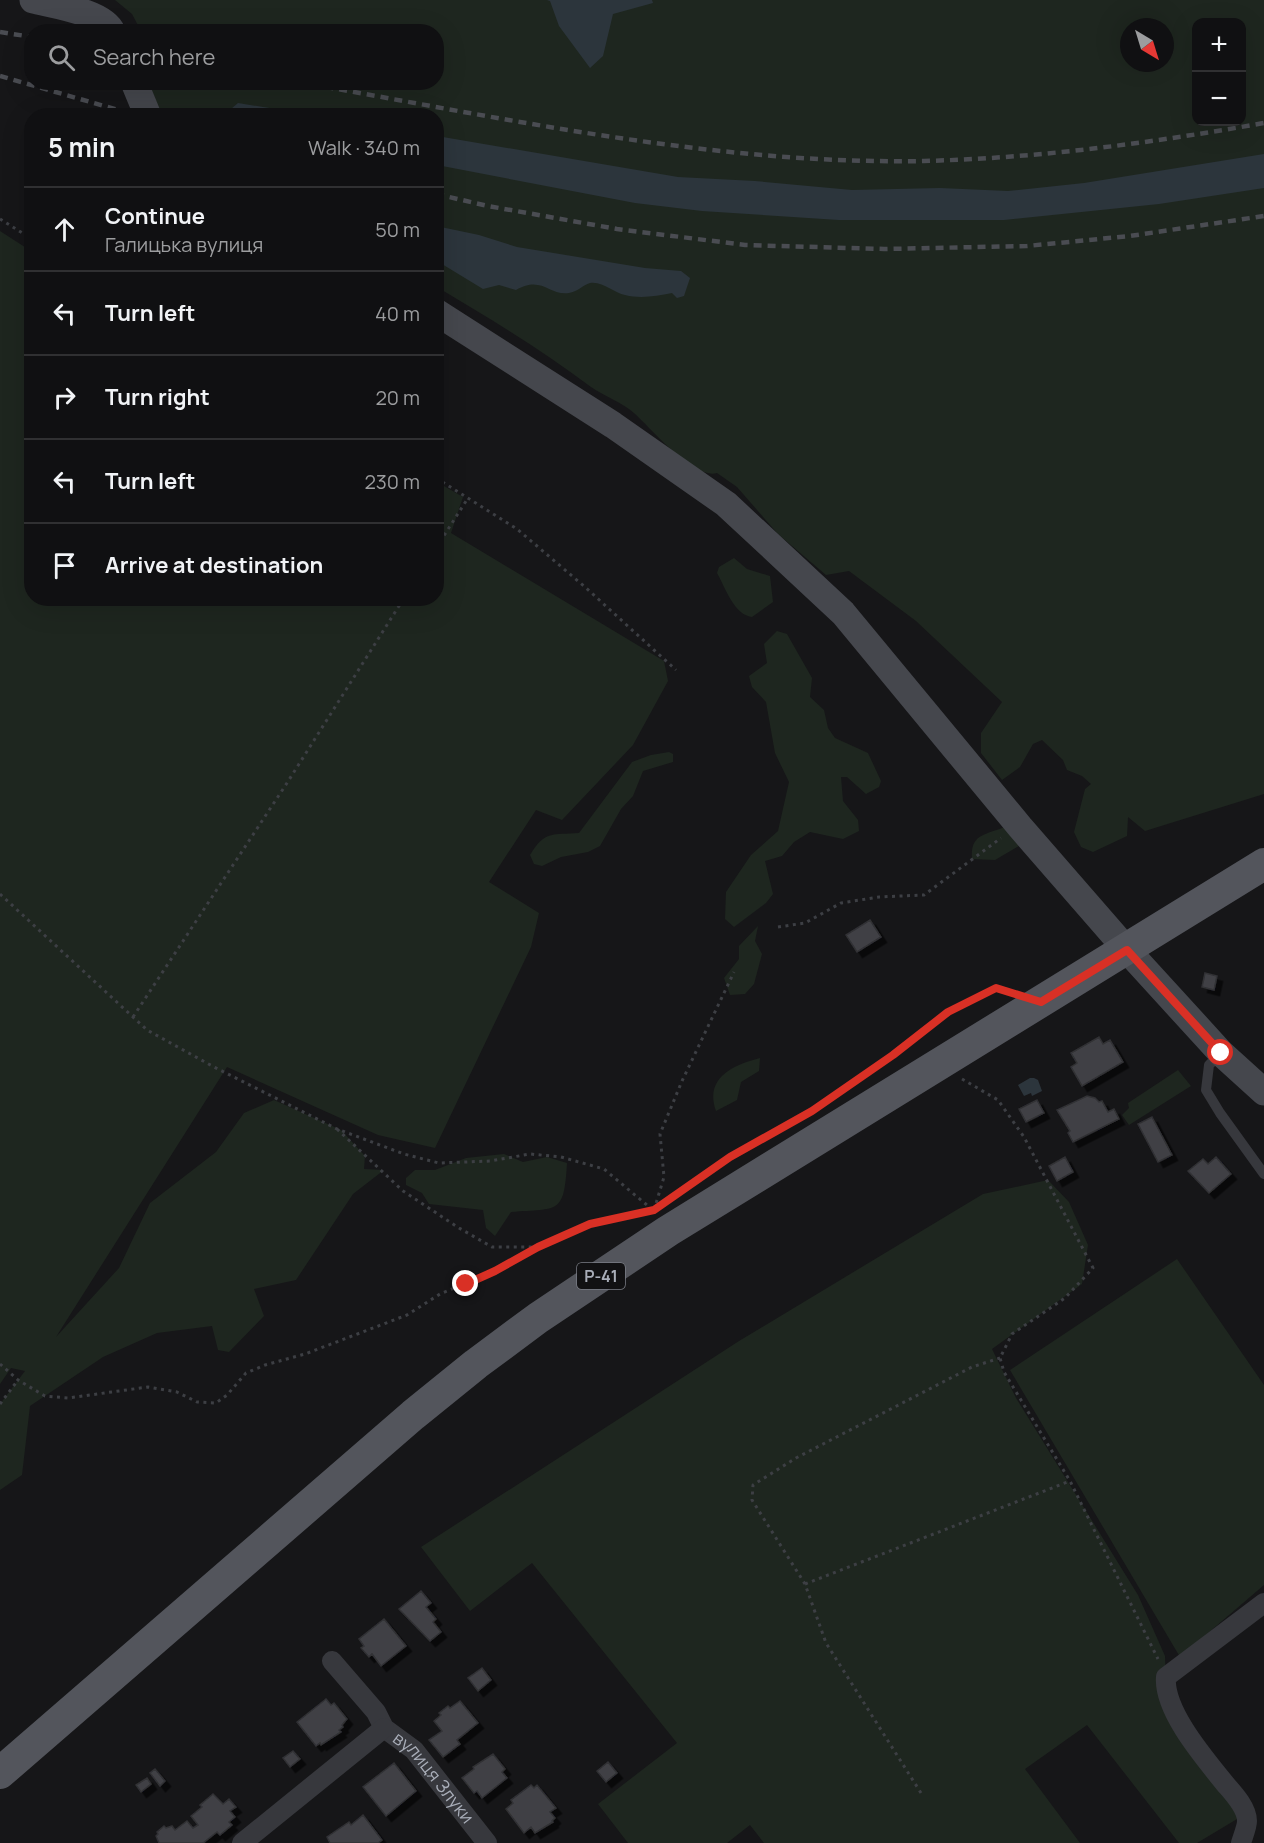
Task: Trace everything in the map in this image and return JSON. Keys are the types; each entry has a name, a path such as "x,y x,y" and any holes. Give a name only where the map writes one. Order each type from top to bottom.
{"main road":[{"name":"Р-41","path":"0,1773 422,1408 661,1221 949,1058 1264,864"}],"street":[{"path":"33,0 88,14 106,24"},
{"path":"137,90 145,108"},
{"path":"444,317 613,425 726,504 843,613 1020,827 1127,950 1221,1053 1264,1092"},
{"path":"1241,1843 1247,1820 1240,1802 1202,1755 1176,1715 1168,1695 1166,1677 1264,1603"},
{"name":"вулиця Злуки","path":"332,1661 376,1712 384,1728 414,1750 487,1843"},
{"path":"242,1843 384,1728"}],"lane":[{"path":"1221,1053 1209,1065 1206,1090 1264,1174"}],"path":[{"path":"0,219 24,234"},
{"path":"444,483 517,529 585,586 676,670"},
{"path":"444,536 468,498"},
{"path":"133,1017 288,783 399,606"},
{"path":"778,927 805,923 841,903 879,897 924,895 995,841 1020,827"},
{"path":"0,894 147,1030 214,1067 337,1129 404,1154 439,1163 490,1161 530,1154 561,1157 604,1169 661,1221"},
{"path":"661,1221 664,1177 660,1134 682,1081 734,972"},
{"path":"0,1364 18,1380 45,1396 68,1398 148,1386 177,1392 197,1402 216,1403 227,1395 246,1373 305,1354 407,1315 440,1294 495,1271 538,1247 590,1224 661,1221 730,1157 812,1111 893,1055 948,1012 996,988 1041,1002"},
{"path":"949,1058 960,1078 998,1100 1024,1137 1093,1268 1065,1298 1012,1334 1000,1359 1004,1372 1070,1481 1148,1636 1166,1677"},
{"path":"337,1129 403,1191 459,1228 492,1247 538,1247"},
{"path":"921,1793 826,1642 804,1584 752,1500 753,1485 796,1458 972,1367 1000,1359"},
{"path":"0,1404 18,1380"},
{"path":"804,1584 1070,1481"}],"shaded area":[{"path":"115,0 1264,0 1264,794 1145,831 1128,817 1127,836 1093,852 1081,847 1074,832 1085,789 1091,784 1082,776 1067,770 1063,760 1042,740 1033,744 1020,767 1002,780 981,753 981,733 1002,702 916,621 849,571 826,575 778,534 737,487 717,473 707,473 696,469 673,451 629,409 444,291 444,108 158,108 152,90 444,90 444,24 137,24 132,14"},
{"path":"547,0 652,0 653,3 613,14 603,56 590,68 559,26 550,1"},
{"path":"238,103 269,108 232,108"},
{"path":"444,137 678,177 852,190 940,188 1008,191 1084,183 1264,154 1264,188 1159,204 1004,220 839,220 702,211 635,203 444,166"},
{"path":"444,228 479,235 517,247 645,268 681,271 690,278 684,296 677,298 672,293 648,297 631,296 595,283 587,284 569,293 556,292 539,285 525,286 516,290 499,285 483,289 444,265"},
{"path":"0,231 24,246 24,606 444,606 444,486 463,497 451,533 664,661 668,681 633,745 562,820 536,810 489,882 539,913 531,947 435,1148 378,1135 227,1067 56,1337 119,1268 150,1203 216,1152 244,1113 274,1100 341,1130 365,1156 364,1169 384,1170 353,1194 296,1280 254,1289 264,1316 229,1352 218,1350 212,1326 157,1333 103,1357 30,1406 22,1475 0,1490 0,1404 25,1371 11,1368 0,1384"},
{"path":"734,558 747,569 770,576 773,602 752,617 735,606 717,573 719,567"},
{"path":"777,631 787,634 812,678 810,697 824,710 828,728 835,738 868,753 881,781 879,787 866,794 847,777 841,777 843,801 858,820 859,831 843,839 810,832 794,842 782,856 765,861 773,894 766,903 734,927 725,919 726,892 751,855 778,831 789,782 775,753 766,702 752,687 749,676 767,663 764,644"},
{"path":"669,752 673,754 673,762 643,771 633,796 621,809 600,846 588,852 561,857 542,866 534,864 530,855 540,841 550,835 579,833 632,762 651,755"},
{"path":"1005,827 1019,846 995,860 972,859 976,840"},
{"path":"758,926 755,941 762,954 754,984 745,994 730,995 724,978 739,959 739,946"},
{"path":"760,1058 759,1071 741,1082 737,1100 716,1111 713,1100 714,1090 723,1075 731,1069"},
{"path":"1178,1070 1191,1086 1129,1125 1122,1115 1129,1108 1128,1103"},
{"path":"1030,1078 1038,1080 1042,1091 1032,1096 1031,1093 1024,1096 1018,1085"},
{"path":"504,1154 523,1162 547,1157 567,1163 566,1180 561,1200 556,1206 540,1210 511,1212 495,1236 486,1228 483,1210 429,1204 422,1193 406,1185 406,1178 415,1170 435,1170 466,1158"},
{"path":"1048,1180 1069,1202 1088,1245 1082,1284 992,1349 1016,1398 1138,1595 1165,1656 1166,1688 1252,1810 1197,1843 1179,1843 1087,1725 1025,1769 1080,1843 764,1843 750,1825 727,1843 628,1843 598,1804 677,1743 532,1563 470,1611 421,1547 739,1341 983,1194"},
{"path":"1177,1259 1264,1385 1264,1585 1180,1657 1010,1370"}],"building":[{"path":"870,920 881,937 857,952 846,935"},
{"path":"1205,973 1217,976 1214,990 1202,987"},
{"path":"1099,1037 1103,1044 1110,1040 1123,1062 1082,1086 1071,1067 1077,1063 1071,1053"},
{"path":"1087,1096 1099,1102 1102,1101 1108,1112 1114,1109 1119,1119 1073,1142 1068,1133 1070,1131 1057,1110"},
{"path":"1037,1100 1044,1113 1026,1122 1019,1109"},
{"path":"1152,1117 1172,1155 1158,1162 1138,1124"},
{"path":"1065,1157 1073,1172 1057,1181 1049,1166"},
{"path":"1216,1157 1231,1174 1209,1193 1188,1171 1203,1159 1208,1164"},
{"path":"421,1591 431,1603 426,1607 436,1619 433,1622 441,1632 430,1641 399,1609"},
{"path":"384,1619 406,1646 381,1666 372,1654 369,1657 361,1648 364,1646 359,1639"},
{"path":"482,1668 491,1680 478,1691 468,1678"},
{"path":"326,1699 331,1705 334,1703 347,1719 339,1730 341,1732 316,1746 297,1722"},
{"path":"460,1701 478,1723 457,1740 460,1744 443,1757 429,1740 442,1731 434,1721 441,1715 439,1713 448,1706 450,1708"},
{"path":"293,1751 300,1759 290,1767 283,1758"},
{"path":"493,1754 505,1769 502,1772 507,1778 482,1798 477,1791 474,1793 462,1778 474,1769 473,1767"},
{"path":"608,1762 617,1773 606,1782 597,1771"},
{"path":"394,1763 416,1791 386,1816 363,1787"},
{"path":"155,1769 165,1781 160,1786 150,1773"},
{"path":"147,1778 151,1784 141,1792 136,1785"},
{"path":"531,1785 534,1788 537,1785 556,1808 550,1812 555,1818 553,1822 535,1833 531,1827 524,1833 506,1809 513,1803 511,1800"},
{"path":"213,1794 223,1804 229,1799 236,1807 230,1811 235,1817 229,1822 232,1825 220,1835 217,1832 203,1843 159,1843 157,1832 164,1826 166,1828 172,1826 175,1830 187,1821 193,1828 198,1825 191,1816"},
{"path":"363,1815 382,1840 378,1843 330,1843 327,1837 349,1822 351,1825"}],"railway":[{"path":"0,32 24,36"},
{"path":"0,76 24,83"},
{"path":"49,90 111,108"},
{"path":"342,90 442,108"},
{"path":"444,108 610,137 767,155 845,160 924,161 1010,157 1137,143 1264,123"},
{"path":"444,196 617,229 745,245 884,249 1027,246 1130,236 1264,216"}],"route":[{"path":"466,1284 538,1247 590,1224 654,1210 730,1157 812,1111 893,1055 948,1012 996,988 1041,1002 1127,950 1221,1053"}]}
